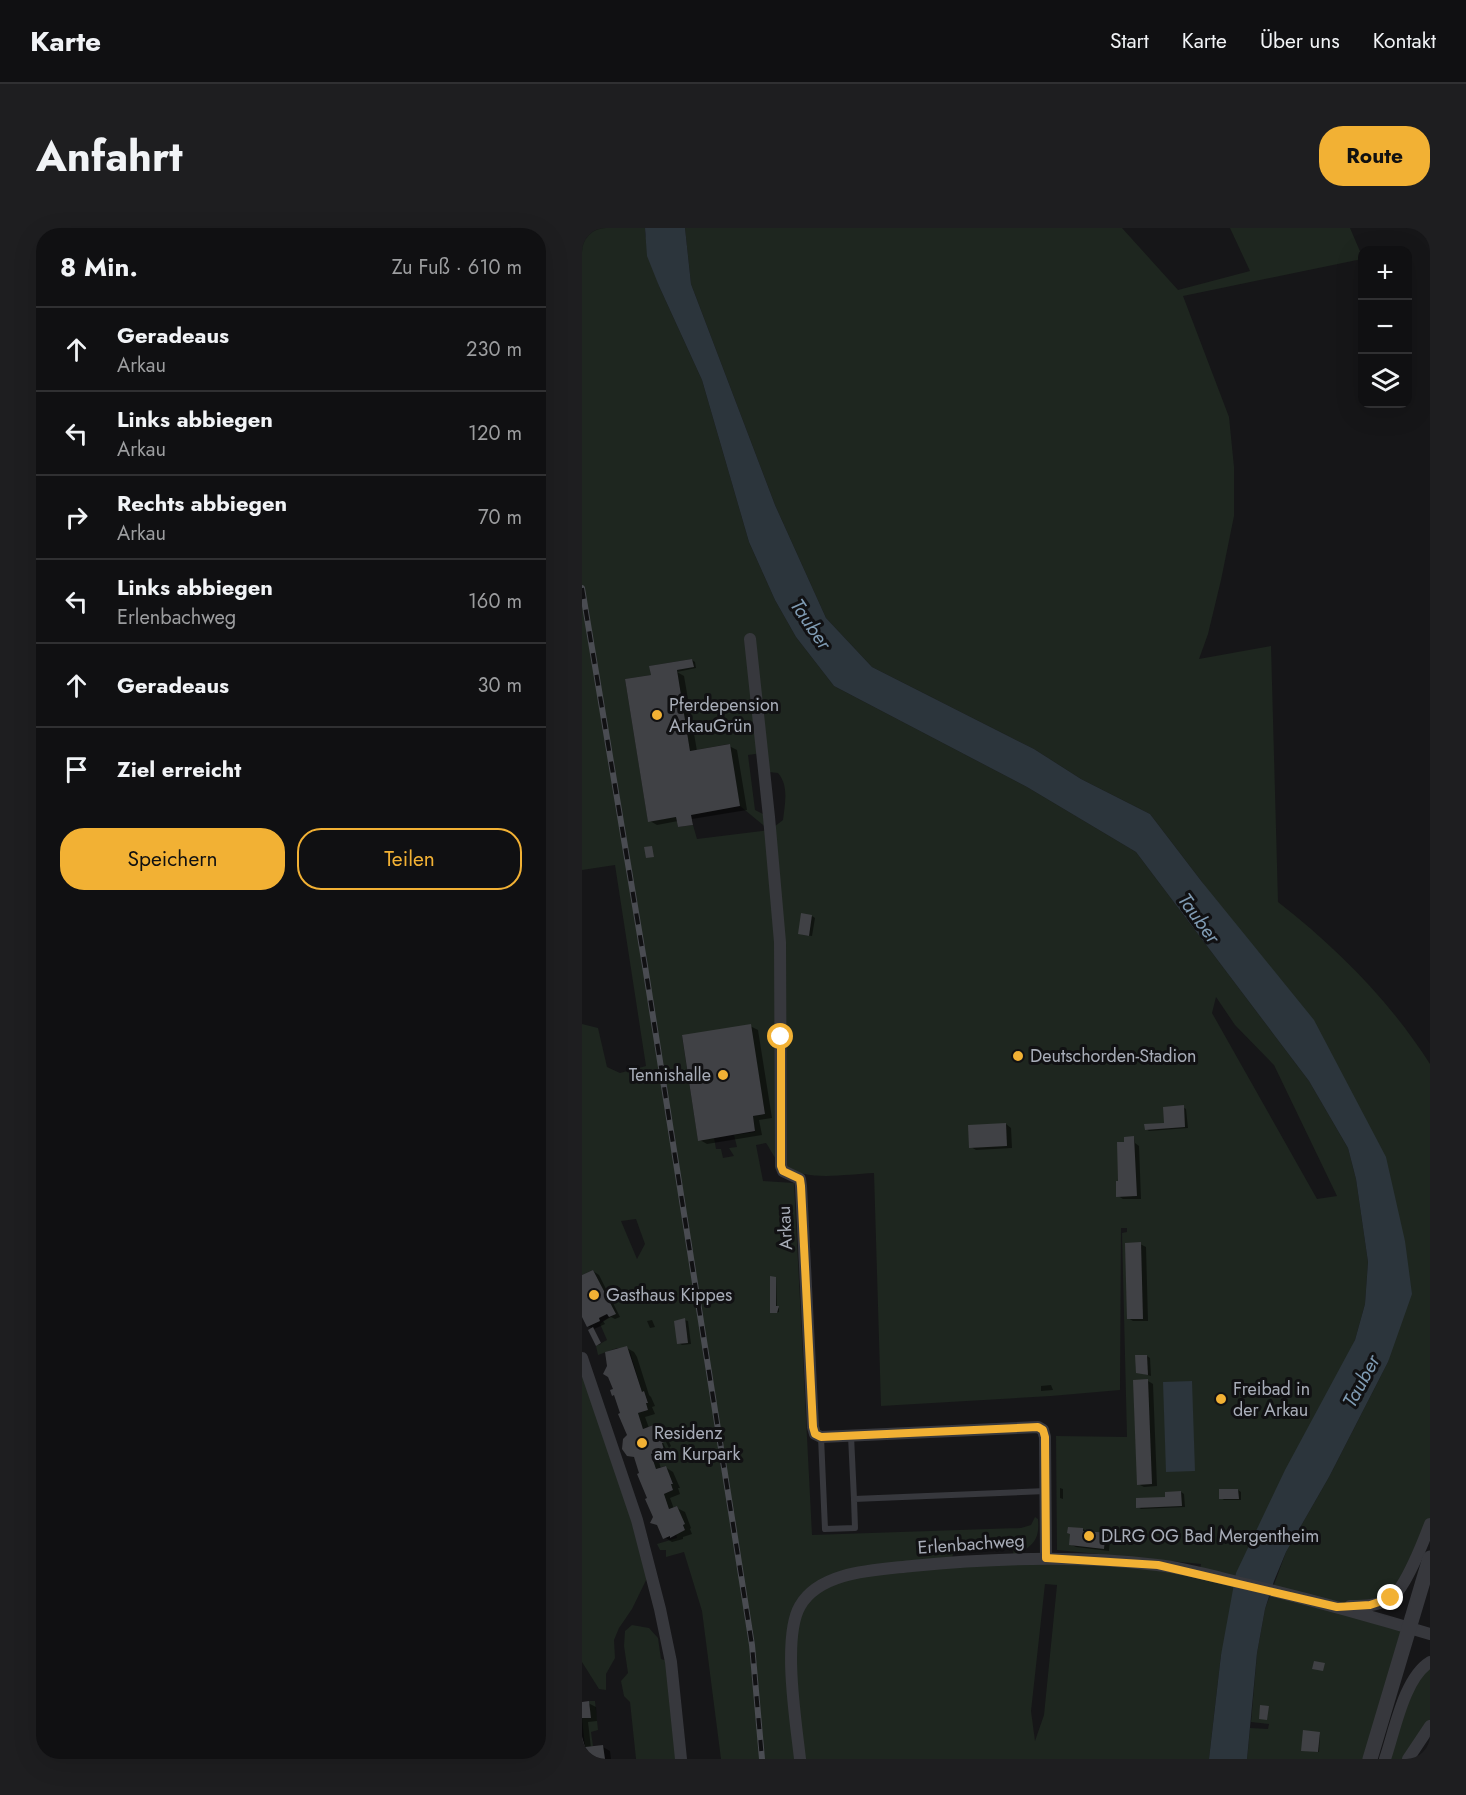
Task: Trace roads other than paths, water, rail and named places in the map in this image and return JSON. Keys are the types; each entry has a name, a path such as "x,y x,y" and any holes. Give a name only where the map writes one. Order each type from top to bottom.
{"street":[{"name":"Arkau","path":"750,639 780,942 781,1166 783,1171 800,1179 813,1427 815,1434 821,1437"},
{"path":"583,1363 637,1520 660,1609 671,1662 681,1759"},
{"path":"821,1437 1038,1427 1043,1430 1045,1437 1046,1558"},
{"path":"1337,1607 1370,1605 1391,1598 1415,1561 1430,1524"},
{"name":"Erlenbachweg","path":"800,1759 793,1677 792,1638 795,1618 800,1605 806,1598 822,1585 840,1577 960,1561 1046,1558 1158,1565 1297,1596 1430,1634"},
{"path":"1370,1759 1430,1558"},
{"path":"1385,1759 1410,1683 1423,1666 1430,1662"},
{"path":"1408,1759 1430,1726"}],"lane":[{"path":"821,1437 825,1529 855,1528 851,1436"},
{"path":"854,1499 1046,1491"}],"water":[{"name":"Tauber","path":"645,228 685,228 691,284 775,505 826,618 872,667 1034,749 1081,779 1150,814 1314,1020 1386,1157 1405,1241 1412,1294 1388,1362 1329,1477 1286,1552 1274,1581 1265,1609 1257,1653 1247,1759 1209,1759 1221,1655 1236,1573 1285,1470 1355,1340 1365,1304 1368,1262 1356,1179 1348,1148 1309,1081 1136,852 1027,787 834,686 796,637 775,600 749,542 702,380 647,256"},
{"path":"1192,1381 1195,1471 1166,1472 1163,1382"}],"railway":[{"path":"582,588 645,966 752,1645 762,1759"}],"place":[{"name":"Pferdepension ArkauGrün","path":"657,715"},
{"name":"Deutschorden-Stadion","path":"1018,1056"},
{"name":"Tennishalle","path":"723,1075"},
{"name":"Gasthaus Kippes","path":"594,1295"},
{"name":"Freibad in der Arkau","path":"1221,1399"},
{"name":"Residenz am Kurpark","path":"642,1443"},
{"name":"DLRG OG Bad Mergentheim","path":"1089,1536"}]}
